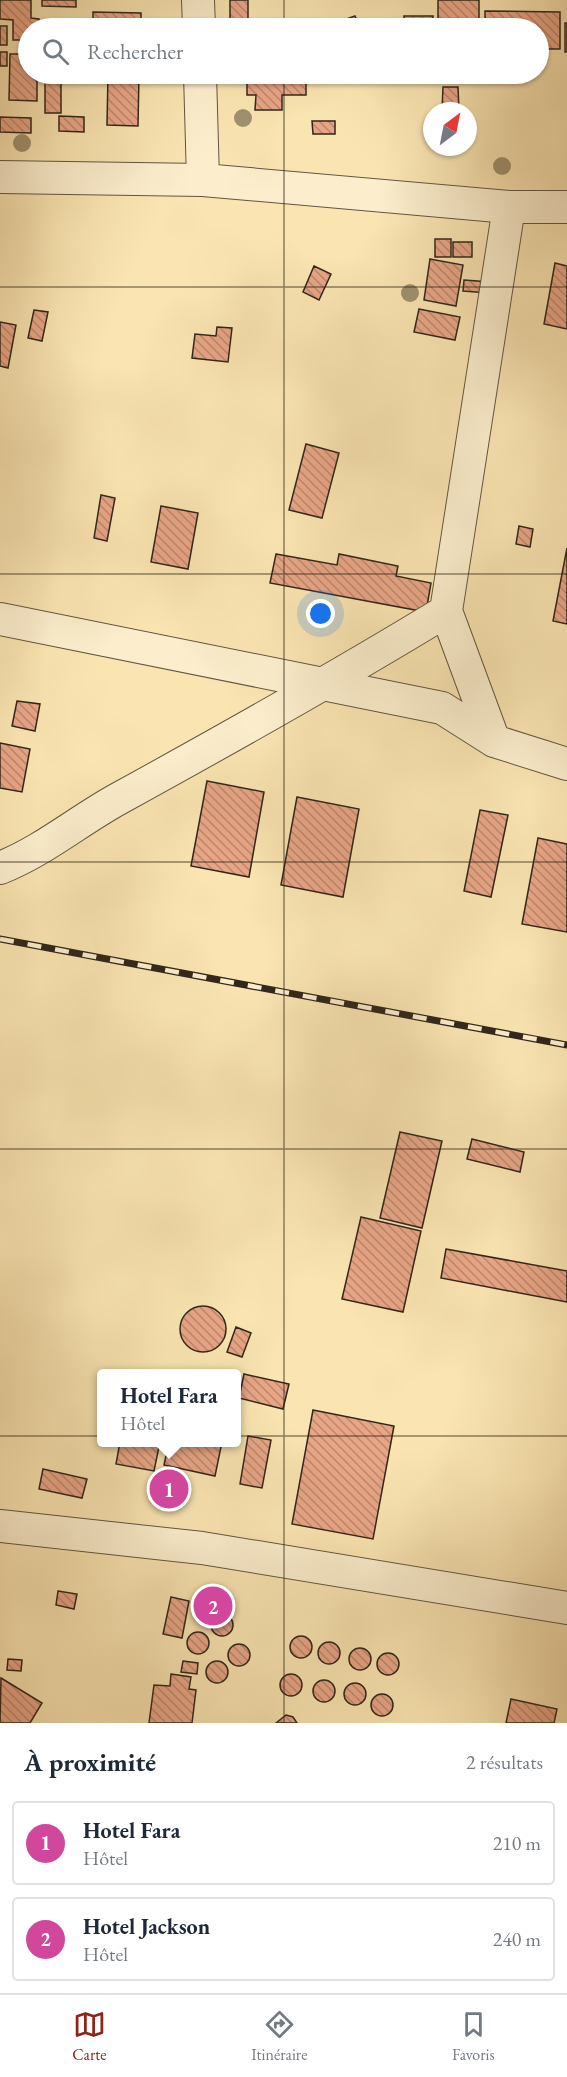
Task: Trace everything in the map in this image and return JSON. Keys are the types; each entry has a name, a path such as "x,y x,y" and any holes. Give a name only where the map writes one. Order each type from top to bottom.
{"street":[{"path":"198,0 199,18"},
{"path":"200,84 203,180"},
{"path":"0,177 203,180 509,207 567,207"},
{"path":"494,741 446,611 509,207"},
{"path":"0,868 28,857 102,808 326,685 446,611"},
{"path":"0,619 442,708 494,741 567,764"},
{"path":"0,1526 202,1548 567,1608"}],"building":[{"path":"0,0 31,0 31,18 18,18 18,40 13,40 13,20 0,19"},
{"path":"42,0 76,0 76,7 42,6"},
{"path":"230,0 248,0 248,18 230,18"},
{"path":"438,0 479,0 479,18 438,18"},
{"path":"485,11 560,12 560,49 549,49 549,18 485,18"},
{"path":"93,12 141,13 141,18 93,18"},
{"path":"404,16 433,16 433,18 404,18"},
{"path":"565,23 567,23 567,52 565,52"},
{"path":"0,26 7,26 7,45 0,45"},
{"path":"0,52 7,52 7,66 0,66"},
{"path":"10,54 18,54 18,84 37,84 37,101 9,100"},
{"path":"45,84 61,84 61,113 45,113"},
{"path":"108,84 139,84 138,126 107,125"},
{"path":"247,84 306,84 306,95 282,95 282,110 255,110 256,95 247,95"},
{"path":"443,87 458,87 459,102 442,102"},
{"path":"59,116 84,117 84,132 59,131"},
{"path":"0,117 31,118 31,133 0,132"},
{"path":"312,121 335,121 335,134 313,134"},
{"path":"435,239 451,239 451,257 435,257"},
{"path":"453,242 472,242 472,257 453,257"},
{"path":"430,259 463,265 456,306 424,300"},
{"path":"555,263 567,266 567,329 544,324"},
{"path":"314,266 331,274 319,300 303,292"},
{"path":"464,280 490,282 489,293 463,291"},
{"path":"419,309 460,317 455,340 414,332"},
{"path":"34,310 48,312 42,341 28,338"},
{"path":"0,322 16,325 8,368 0,366"},
{"path":"217,327 232,328 228,362 192,358 195,334 216,336"},
{"path":"306,444 339,453 322,518 289,510"},
{"path":"101,495 115,498 107,541 94,538"},
{"path":"161,506 198,513 188,569 151,562"},
{"path":"519,526 533,529 530,547 516,544"},
{"path":"567,548 567,624 553,621"},
{"path":"276,554 337,565 339,554 398,566 396,576 431,583 426,612 270,583"},
{"path":"17,701 40,704 35,731 12,726"},
{"path":"0,743 30,749 22,792 0,788"},
{"path":"207,781 264,792 249,877 191,866"},
{"path":"297,797 359,809 343,897 281,885"},
{"path":"480,810 508,815 491,897 464,891"},
{"path":"538,838 567,844 567,932 522,924"},
{"path":"400,1132 442,1141 422,1228 380,1218"},
{"path":"472,1139 524,1152 520,1172 467,1159"},
{"path":"361,1217 421,1231 403,1312 342,1299"},
{"path":"446,1249 567,1271 567,1302 441,1278"},
{"path":"208,1306 220,1312 225,1320 225,1338 220,1346 212,1351 198,1352 190,1349 183,1342 180,1324 183,1316 190,1309"},
{"path":"236,1327 251,1333 242,1357 227,1352"},
{"path":"244,1374 289,1384 283,1409 241,1398"},
{"path":"313,1410 394,1426 373,1539 292,1524"},
{"path":"248,1436 271,1440 262,1488 240,1484"},
{"path":"119,1447 159,1447 154,1471 116,1464"},
{"path":"168,1447 221,1447 215,1476 164,1465"},
{"path":"43,1469 87,1479 82,1498 39,1489"},
{"path":"58,1591 77,1594 74,1609 56,1605"},
{"path":"171,1597 189,1601 182,1638 163,1634"},
{"path":"222,1614 230,1617 233,1625 230,1633 222,1636 214,1633 211,1625 214,1617"},
{"path":"198,1632 206,1635 209,1643 206,1651 198,1654 190,1651 187,1643 190,1635"},
{"path":"301,1636 309,1639 312,1647 309,1655 301,1658 293,1655 290,1647 293,1639"},
{"path":"329,1642 337,1645 340,1653 337,1661 329,1664 321,1661 318,1653 321,1645"},
{"path":"239,1644 247,1647 250,1655 247,1663 239,1666 231,1663 228,1655 231,1647"},
{"path":"360,1648 368,1651 371,1659 368,1667 360,1670 352,1667 349,1659 352,1651"},
{"path":"388,1653 396,1656 399,1664 396,1672 388,1675 380,1672 377,1664 380,1656"},
{"path":"8,1659 22,1660 21,1671 7,1670"},
{"path":"183,1661 198,1663 197,1674 181,1672"},
{"path":"217,1661 225,1664 228,1672 225,1680 217,1683 209,1680 206,1672 209,1664"},
{"path":"171,1674 191,1677 189,1689 196,1690 192,1723 149,1723 154,1685 170,1686"},
{"path":"291,1674 299,1677 302,1685 299,1693 291,1696 283,1693 280,1685 283,1677"},
{"path":"1,1678 42,1703 30,1723 0,1723"},
{"path":"324,1680 332,1683 335,1691 332,1699 324,1702 316,1699 313,1691 316,1683"},
{"path":"355,1683 363,1686 366,1694 363,1702 355,1705 347,1702 344,1694 347,1686"},
{"path":"382,1694 390,1697 393,1705 390,1713 382,1716 374,1713 371,1705 374,1697"},
{"path":"511,1699 557,1709 554,1723 506,1723"},
{"path":"286,1715 293,1717 297,1723 276,1723"}],"railway":[{"path":"0,939 567,1045"}],"place":[{"name":"Hotel Fara","path":"169,1489"},
{"name":"Hotel Jackson","path":"213,1606"}]}
